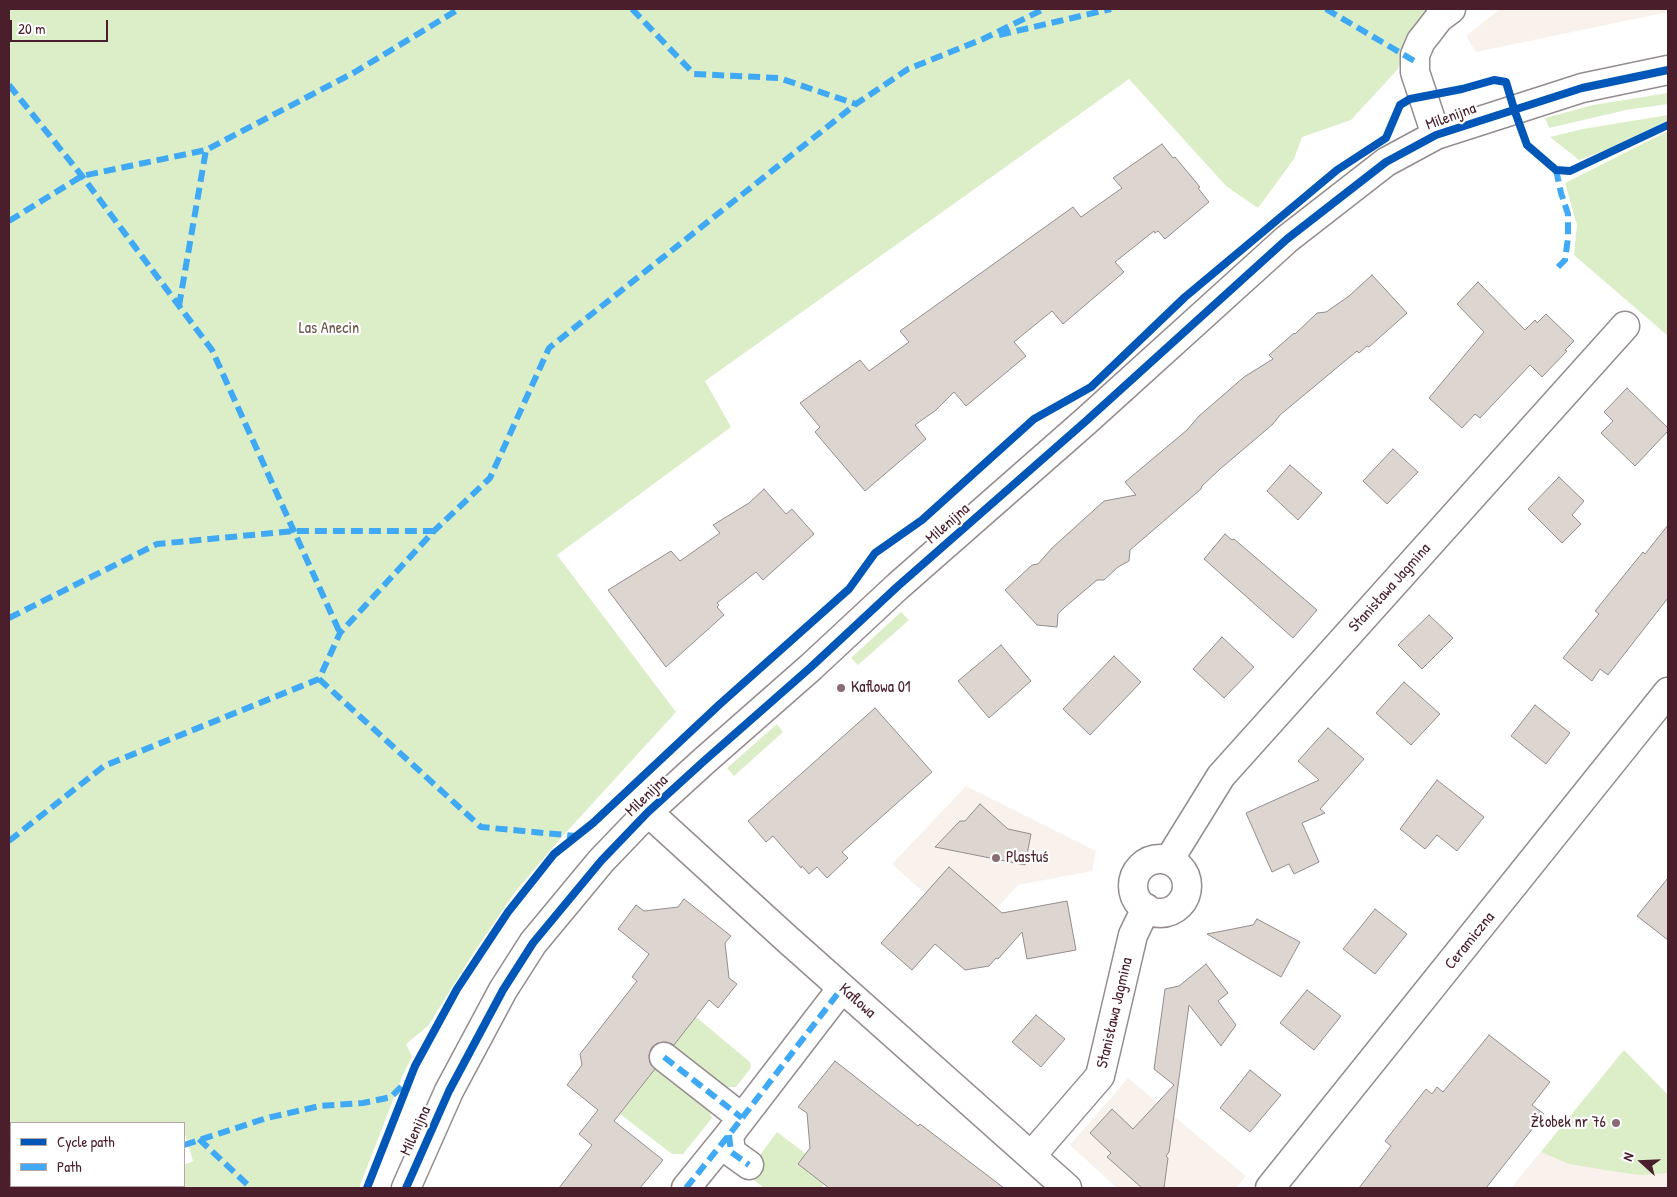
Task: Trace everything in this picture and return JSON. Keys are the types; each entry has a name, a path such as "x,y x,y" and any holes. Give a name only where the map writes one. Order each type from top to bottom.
{"street":[{"path":"1436,135 1416,72 1415,55 1421,41 1439,18 1451,9"},
{"name":"Milenijna","path":"406,1188 449,1091 503,990 528,951 590,874 648,812 704,761 1288,239 1386,162 1436,135 1582,88 1668,70"},
{"name":"Stanisława Jagmina","path":"1169,860 1221,776 1625,326"},
{"name":"Ceramiczna","path":"1270,1188 1668,692"},
{"name":"Kaflowa","path":"648,812 687,850 1067,1188"},
{"path":"1150,860 1169,860 1184,873 1187,883 1186,893 1182,902 1170,910 1155,912 1146,908 1138,902 1134,893 1136,873 1150,860"},
{"name":"Stanisława Jagmina","path":"1031,1156 1100,1076 1133,935 1146,908"},
{"path":"686,1188 736,1127 842,988"},
{"path":"664,1057 736,1127"},
{"path":"736,1127 731,1152 749,1165"}],"shaded area":[{"path":"1500,9 1668,9 1668,12 1476,52 1466,36"},
{"name":"Plastuś","path":"966,786 1096,851 1092,871 1018,885 972,936 892,864"},
{"name":"Żłobek nr 76","path":"1624,1050 1668,1095 1668,1188 1511,1188"},
{"path":"1128,1078 1246,1176 1236,1188 1117,1188 1070,1145"}],"green space":[{"name":"Las Anecin","path":"9,9 1427,9 1409,38 1398,69 1351,120 1302,137 1294,159 1258,208 1226,186 1129,79 705,381 731,427 557,555 676,712 560,839 515,892 474,952 428,1026 406,1044 412,1056 359,1188 116,1188 185,1187 185,1165 193,1161 185,1134 185,1122 10,1122 10,1187 34,1187 9,1188"},
{"path":"1668,93 1668,104 1626,110 1549,128 1545,118 1593,105"},
{"path":"1668,115 1668,120 1611,148 1579,160 1550,137 1583,129"},
{"path":"1668,131 1668,336 1574,255 1577,225 1565,183"},
{"path":"901,612 909,620 858,665 851,658"},
{"path":"777,724 783,732 734,776 727,768"},
{"path":"696,1017 750,1062 751,1068 736,1087 727,1087 671,1048"},
{"name":"Żłobek nr 76","path":"1624,1050 1668,1095 1668,1173 1640,1175 1611,1171 1569,1164 1541,1152"},
{"path":"655,1069 703,1106 712,1118 683,1154 672,1154 620,1114"},
{"path":"777,1132 806,1154 824,1184 821,1188 764,1188 746,1174"}],"building":[{"path":"1162,144 1200,187 1198,188 1209,202 1165,239 1158,231 1155,233 1154,231 1115,262 1124,272 1063,324 1052,311 1014,342 1026,356 966,406 954,392 936,410 915,425 926,439 865,491 815,432 820,427 800,403 860,360 869,371 909,342 900,331 1073,207 1081,217 1122,188 1113,178"},
{"path":"1372,275 1407,313 1369,347 1367,346 1359,353 1357,351 1280,415 1273,424 1219,470 1201,489 1130,550 1129,561 1118,567 1104,580 1097,580 1065,607 1058,614 1057,627 1037,625 1005,590 1032,565 1038,564 1052,548 1104,501 1136,495 1125,482 1187,430 1199,416 1244,377 1273,359 1269,355 1317,313 1326,312 1349,296"},
{"path":"1478,282 1525,330 1535,320 1537,323 1546,314 1574,341 1542,377 1530,365 1480,418 1475,414 1462,428 1429,398 1484,332 1457,304"},
{"path":"1627,388 1668,428 1668,431 1635,466 1601,433 1613,421 1604,412"},
{"path":"1393,449 1418,472 1387,504 1363,481"},
{"path":"1290,465 1322,493 1298,520 1267,491"},
{"path":"1559,477 1584,501 1572,515 1581,524 1562,543 1528,509"},
{"path":"764,489 786,514 792,509 814,534 763,580 756,572 717,603 719,605 717,607 724,615 666,667 608,590 671,551 680,561 720,533 713,525 749,503"},
{"path":"1668,525 1668,598 1608,675 1600,669 1592,681 1563,658 1599,614 1595,611 1643,552 1645,554"},
{"path":"1225,534 1232,540 1234,539 1317,610 1293,638 1204,559"},
{"path":"1429,615 1453,638 1422,669 1398,645"},
{"path":"1222,637 1254,667 1224,698 1193,669"},
{"path":"1001,645 1031,681 989,718 958,681"},
{"path":"1114,656 1141,682 1090,735 1063,709"},
{"path":"1404,682 1440,714 1411,745 1376,713"},
{"path":"1535,705 1570,733 1546,764 1511,736"},
{"path":"875,708 932,772 842,852 848,858 827,878 817,867 809,874 802,866 801,868 773,836 766,842 748,821"},
{"path":"1328,728 1364,759 1320,809 1325,813 1302,823 1319,862 1294,874 1289,864 1272,872 1246,813 1319,780 1298,761"},
{"path":"1437,780 1484,817 1457,851 1437,835 1425,849 1400,829"},
{"path":"980,804 1008,829 1031,834 1025,865 935,847 960,821 965,821"},
{"path":"949,867 1002,913 1067,901 1076,950 1027,959 1022,932 998,959 996,958 989,966 965,970 935,944 912,970 881,943"},
{"path":"1668,878 1668,940 1637,916"},
{"path":"684,899 731,936 725,943 729,978 737,984 718,1008 709,1000 674,1045 666,1042 658,1043 652,1047 649,1055 650,1063 655,1069 614,1121 663,1160 640,1188 559,1188 592,1145 579,1134 598,1110 567,1085 582,1065 580,1054 637,981 632,977 649,954 618,929 636,905 644,911 678,907"},
{"path":"1375,909 1407,934 1375,974 1343,949"},
{"path":"1257,919 1300,942 1281,977 1207,934 1253,925"},
{"path":"1206,964 1228,993 1218,1001 1236,1025 1221,1046 1189,1005 1169,1152 1166,1156 1168,1158 1164,1188 1142,1188 1107,1157 1111,1153 1090,1133 1112,1109 1133,1129 1174,1085 1154,1069 1165,989 1179,986"},
{"path":"1307,990 1341,1016 1314,1050 1280,1023"},
{"path":"1036,1015 1065,1039 1041,1067 1012,1042"},
{"path":"1489,1035 1550,1082 1532,1105 1544,1114 1486,1188 1359,1188 1391,1146 1385,1141 1426,1089 1432,1094 1437,1087 1443,1092"},
{"path":"835,1061 918,1126 920,1124 1004,1188 829,1188 798,1164 810,1148 807,1113 798,1107"},
{"path":"1250,1070 1281,1095 1250,1132 1220,1108"}],"marked path":[{"path":"9,221 82,176 206,150 355,72 459,9"},
{"path":"632,9 694,74 779,78 856,104"},
{"path":"9,841 104,766 319,679 340,633 434,531 490,478 549,348 856,104 908,69 983,39 1044,9"},
{"path":"999,35 1111,9"},
{"path":"1326,9 1416,62"},
{"path":"9,85 82,176 212,350 340,633"},
{"path":"179,306 206,150"},
{"path":"1556,170 1568,214 1568,238 1565,260 1558,267"},
{"path":"9,618 157,544 294,531 434,531"},
{"path":"319,679 481,827 576,836"},
{"path":"686,1188 842,988"},
{"path":"664,1057 742,1118"},
{"path":"185,1145 267,1118 320,1106 363,1103 391,1097 406,1082"},
{"path":"729,1135 731,1152 749,1165"},
{"path":"199,1139 251,1188"}],"cycle path":[{"path":"406,1188 449,1091 503,990 533,943 601,861 648,812 704,761 811,667 898,586 1086,421 1287,239 1386,162 1436,135 1582,88 1668,70"},
{"path":"367,1188 415,1066 457,989 508,912 554,854 593,823 720,704 849,589 875,553 922,520 1034,419 1091,387 1185,297 1337,170 1386,138 1400,105 1410,99 1462,89 1494,80 1506,82 1527,145 1556,170 1570,171 1668,125"}],"place":[{"name":"Kaflowa 01","path":"841,688"},
{"name":"Plastuś","path":"996,858"},
{"name":"Żłobek nr 76","path":"1616,1123"}]}
